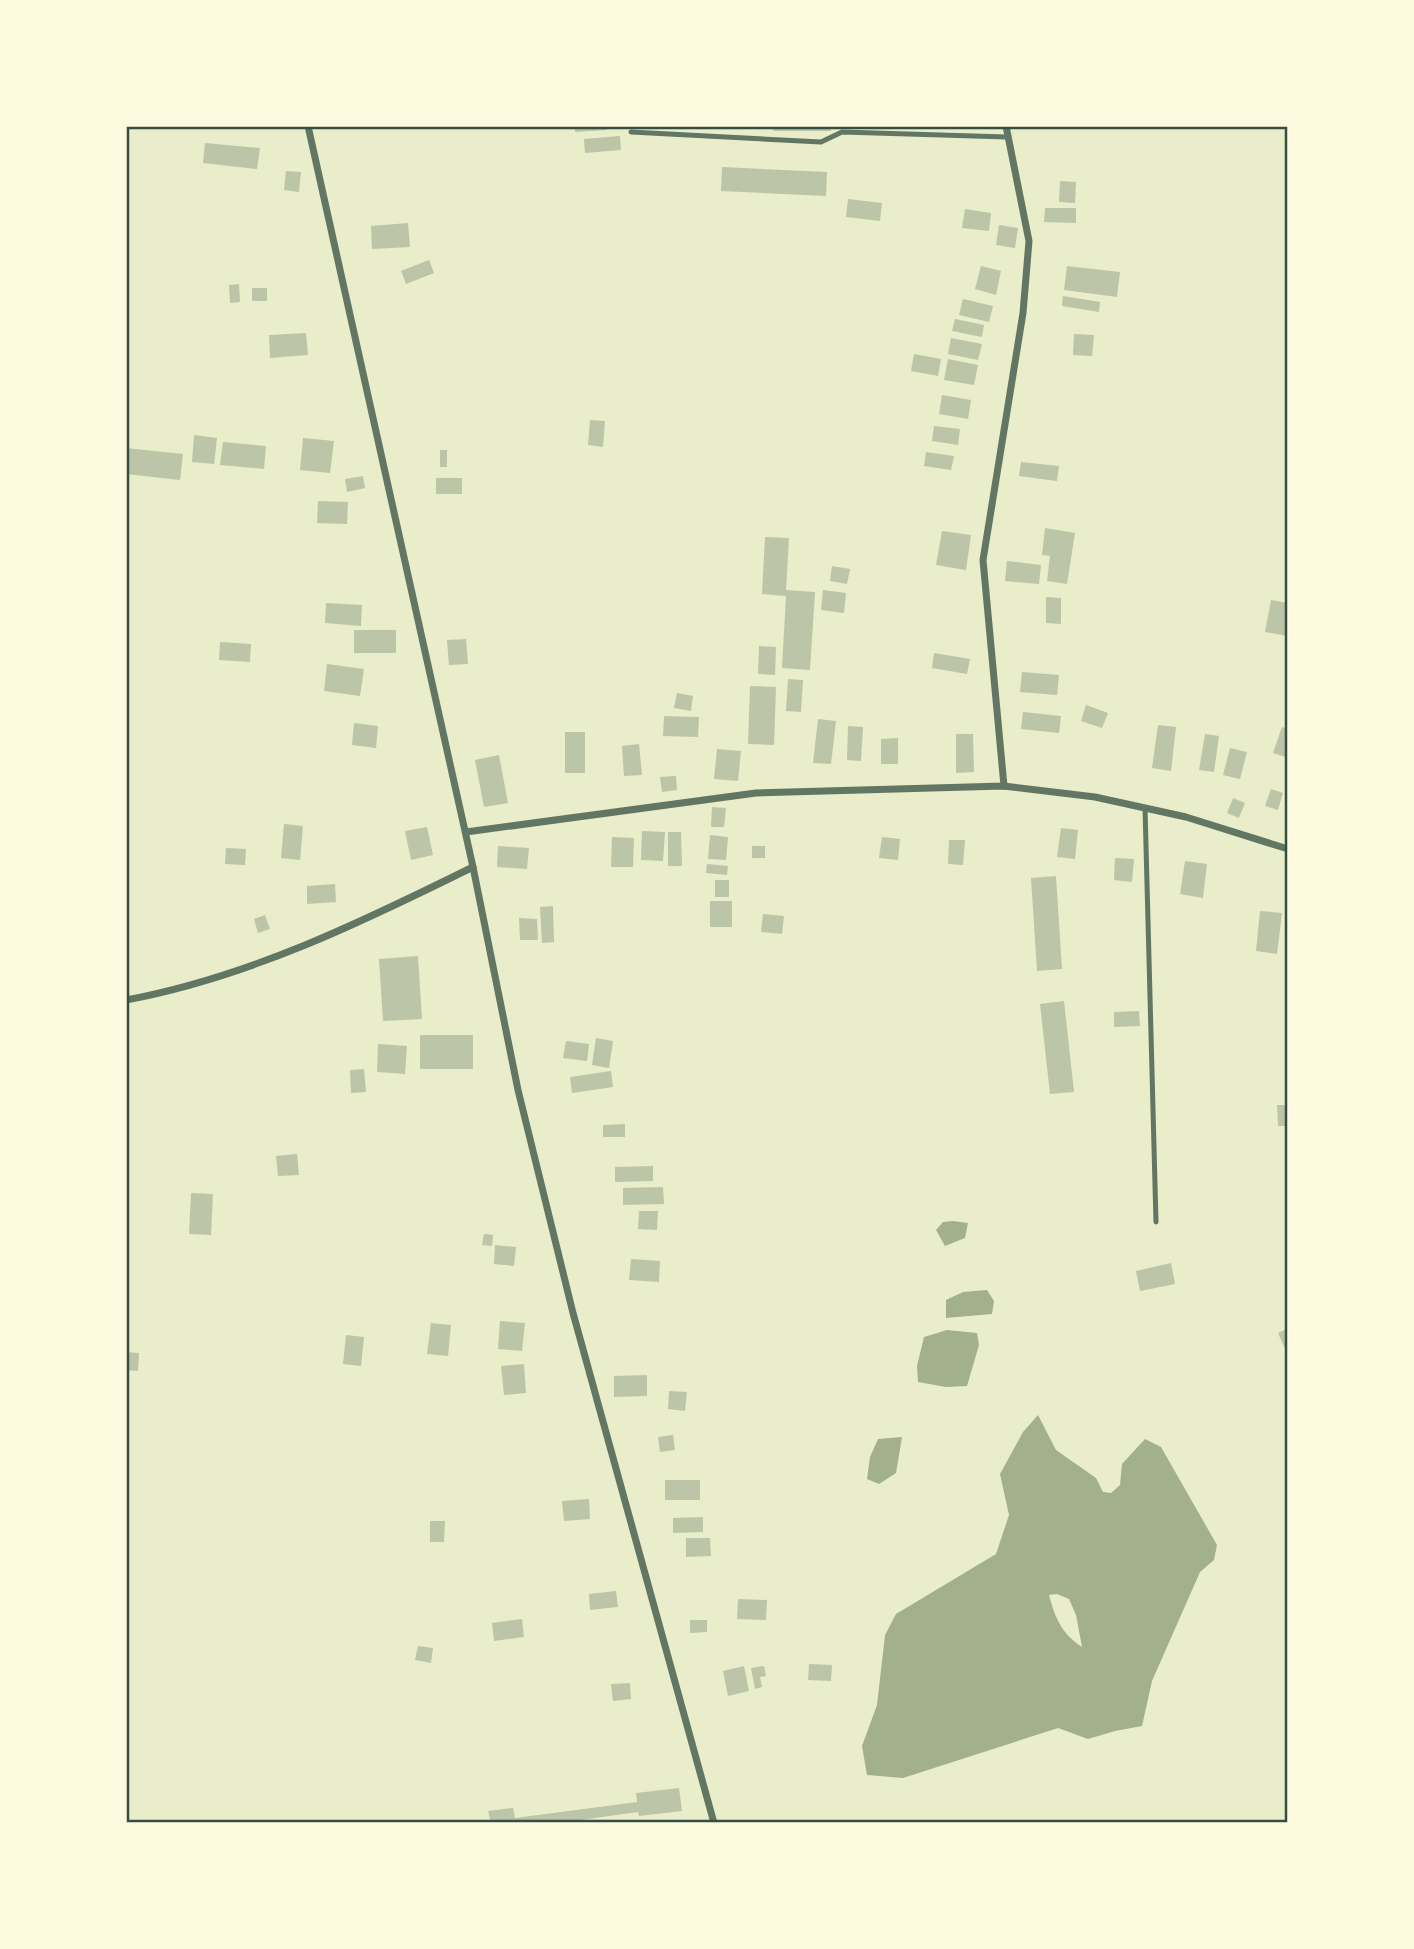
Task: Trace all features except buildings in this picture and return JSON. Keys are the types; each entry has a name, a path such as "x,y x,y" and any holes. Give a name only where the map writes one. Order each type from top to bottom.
{"street":[{"path":"308,126 466,832 518,1090 573,1313 714,1823"},
{"path":"1004,786 982,560 1023,313 1029,241 1006,137 1006,126"},
{"path":"466,832 756,793 1004,786 1094,797 1186,817 1288,849"},
{"path":"126,1000 159,994 265,961 370,918 473,867"}],"lane":[{"path":"631,132 821,142 842,132 1006,137"},
{"path":"1145,808 1156,1222"}],"shaded area":[{"path":"943,1222 968,1223 965,1238 945,1246 936,1230"},
{"path":"987,1290 994,1301 992,1314 946,1318 946,1300 963,1292"},
{"path":"947,1330 977,1333 979,1345 967,1386 946,1387 918,1382 917,1366 924,1337"},
{"path":"1038,1415 1056,1450 1096,1478 1103,1492 1111,1493 1120,1485 1122,1464 1145,1439 1161,1447 1217,1545 1214,1560 1200,1572 1152,1681 1142,1726 1088,1739 1058,1728 903,1778 867,1775 862,1746 877,1705 885,1635 896,1614 996,1554 1009,1515 1000,1474 1023,1432","holes":["1057,1594 1069,1599 1076,1615 1082,1647 1069,1637 1060,1625 1049,1595"]},
{"path":"902,1437 896,1473 879,1484 867,1479 870,1457 878,1439"}]}
